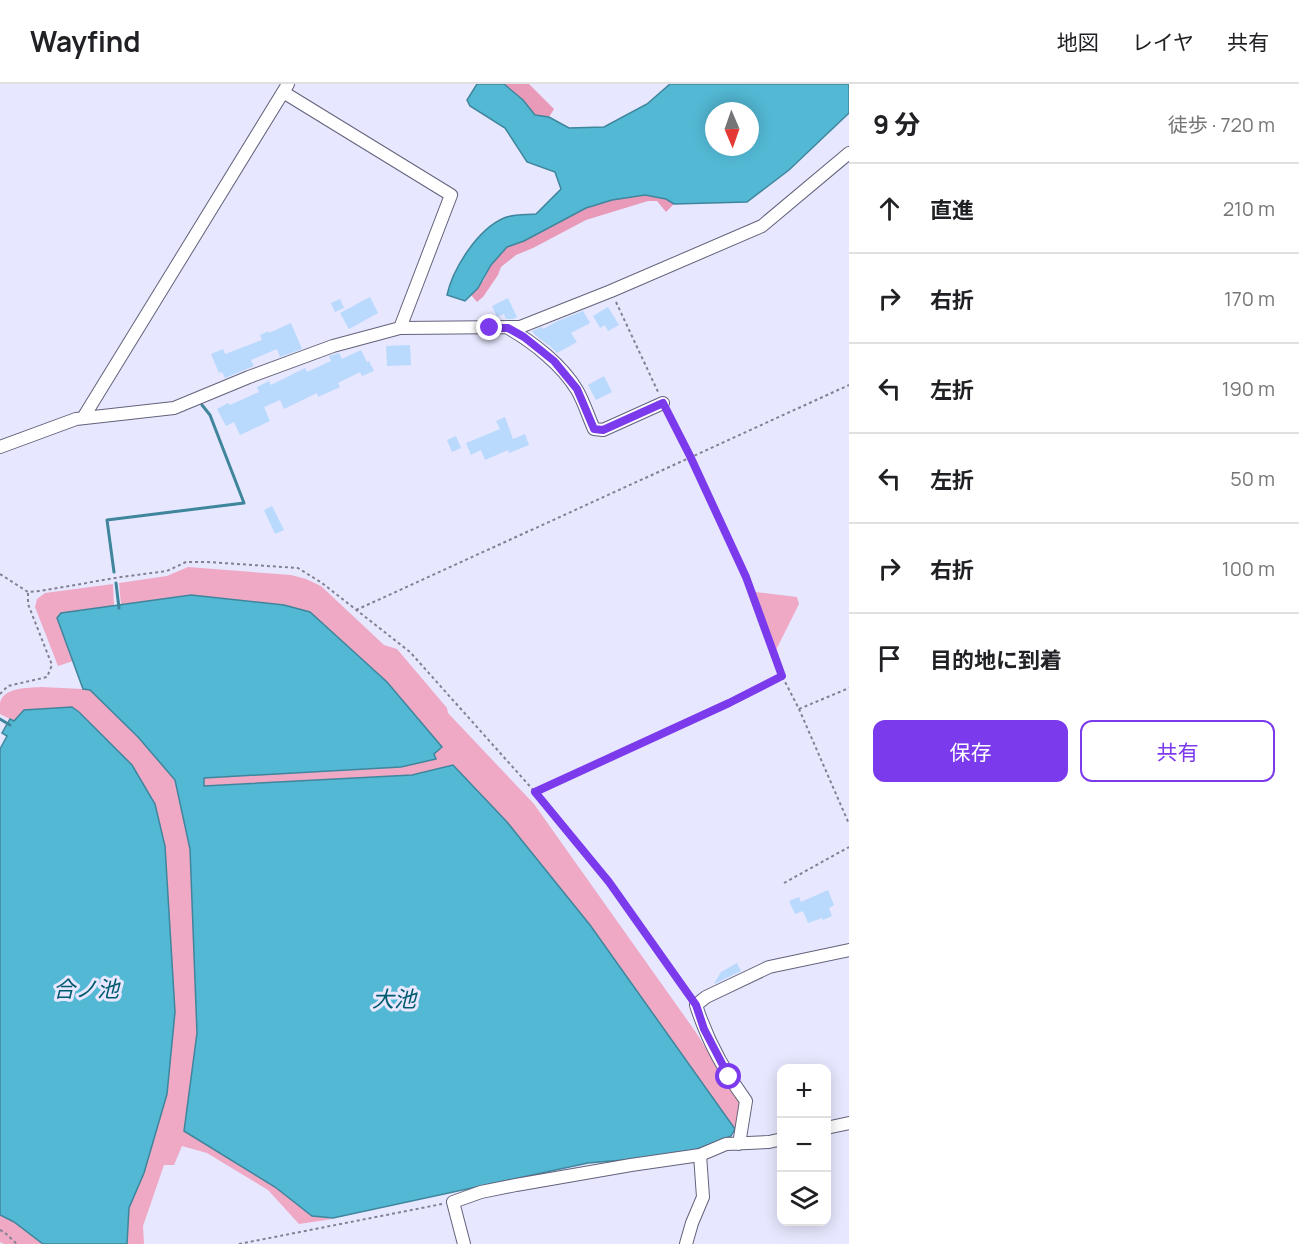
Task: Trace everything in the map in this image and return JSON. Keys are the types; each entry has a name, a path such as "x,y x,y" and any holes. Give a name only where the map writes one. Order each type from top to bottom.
{"street":[{"path":"83,418 286,88 451,195 400,328"},
{"path":"0,447 76,419 174,408 333,346 400,328 520,327 611,291 762,226 849,153"},
{"path":"508,328 524,337 554,361 577,389 594,429 603,430 663,403"},
{"path":"739,1143 746,1101 729,1077 704,1029 696,1005 706,997 769,967 849,950"},
{"path":"831,1127 849,1123"},
{"path":"464,1244 453,1202 481,1192 700,1155 726,1144 777,1140"},
{"path":"686,1244 703,1197 700,1155"}],"path":[{"path":"611,291 746,577 782,676 799,709 849,824"},
{"path":"356,610 849,385"},
{"path":"0,574 28,592 167,571 186,562 298,568 322,583 410,652 535,792 609,882 696,1005"},
{"path":"0,694 8,686 47,677 52,665 28,603 28,592"},
{"path":"535,792 729,703 782,676"},
{"path":"799,709 849,688"},
{"path":"784,883 849,848"},
{"path":"239,1244 453,1202"},
{"path":"0,1230 17,1244"}],"shaded area":[{"path":"504,84 529,84 554,109 549,117 535,115 523,100"},
{"path":"645,195 666,199 674,204 666,212 657,201 648,201 586,220 516,255 501,267 483,297 477,302 471,295 484,280 491,265 507,247 524,241 586,208 612,200"},
{"path":"188,567 291,575 306,579 321,586 384,645 397,649 447,708 448,713 534,804 695,1031 739,1101 741,1115 735,1129 590,925 507,822 453,765 412,775 204,786 203,778 401,767 436,759 434,754 442,747 387,682 311,613 284,605 191,595 121,605 119,583 167,576"},
{"path":"113,584 114,606 61,613 57,618 73,661 58,666 35,607 37,599 45,593"},
{"path":"755,592 797,597 799,604 776,650"},
{"path":"41,687 90,690 138,737 175,780 190,849 197,1033 184,1131 275,1187 312,1216 333,1219 299,1224 268,1190 207,1153 182,1146 174,1165 164,1165 143,1226 144,1244 127,1244 129,1208 144,1173 167,1094 175,1012 165,846 155,804 132,765 79,712 14,721 0,714 0,703 6,694 17,689"},
{"path":"0,1215 14,1222 43,1244 4,1244 0,1242"}],"water":[{"path":"477,84 504,84 523,100 535,115 549,117 569,128 604,127 647,104 670,84 849,84 849,113 789,170 747,202 674,204 666,199 645,195 612,200 586,208 524,241 507,247 491,265 478,288 465,301 447,295 455,273 476,240 494,223 504,218 536,214 561,189 555,172 527,162 505,128 470,106 467,100"},
{"name":"大池","path":"191,595 284,605 310,612 387,682 442,747 434,754 436,759 401,767 204,778 204,786 412,775 453,765 507,822 590,925 735,1129 731,1136 682,1155 588,1163 333,1218 312,1216 275,1187 184,1131 197,1033 190,849 175,780 138,737 90,690 83,689 57,618 61,613"},
{"name":"合ノ池","path":"72,707 132,765 155,804 165,846 175,1012 167,1094 144,1173 129,1208 127,1244 43,1244 14,1222 0,1215 0,749 7,736 2,733 10,719 14,721 24,710"}],"building":[{"path":"370,297 378,313 349,329 340,313"},
{"path":"508,298 517,317 506,319 504,314 497,317 492,306"},
{"path":"340,299 344,308 335,312 331,303"},
{"path":"608,307 619,325 608,331 605,325 600,328 593,316"},
{"path":"583,311 590,323 571,333 577,342 557,353 532,331 542,327 543,329"},
{"path":"291,323 302,349 280,357 277,349 251,360 254,366 225,378 222,372 219,373 211,354 223,349 225,354 262,340 260,335"},
{"path":"410,345 411,365 387,366 386,346"},
{"path":"361,350 374,371 362,376 360,372 338,383 340,387 318,397 317,393 284,409 280,400 264,407 270,421 240,435 234,422 226,426 217,409 259,392 257,387 269,381 271,385 305,368 307,372 331,361 329,356 339,353 342,359"},
{"path":"604,376 612,392 596,400 588,385"},
{"path":"505,417 513,439 525,434 529,445 509,453 508,450 485,460 481,450 471,455 466,443 500,429 496,421"},
{"path":"456,436 461,448 452,452 447,440"},
{"path":"272,506 284,530 275,534 264,510"},
{"path":"828,890 834,905 829,908 832,916 808,923 803,911 795,914 789,901 799,897 801,902"},
{"path":"737,963 741,971 714,984 721,972"}],"waterway":[{"path":"114,572 107,520 244,503 210,415 202,405"},
{"path":"116,583 119,608"},
{"path":"0,719 10,725"}],"route":[{"path":"490,328 508,328 524,337 554,361 577,389 594,429 603,430 663,403 746,577 782,676 729,703 535,792 609,882 696,1005 704,1029 729,1077"}]}
